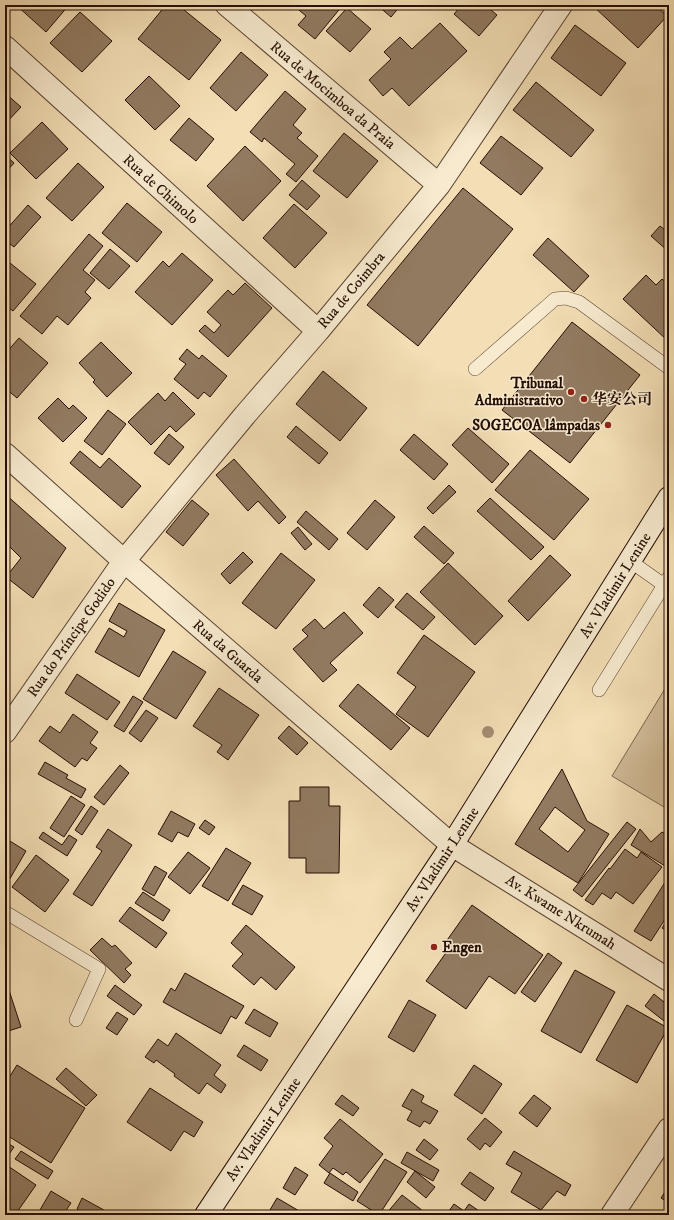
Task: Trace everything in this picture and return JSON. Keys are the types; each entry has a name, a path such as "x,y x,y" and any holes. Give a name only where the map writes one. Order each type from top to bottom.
{"street":[{"name":"Rua de Mocimboa da Praia","path":"227,5 440,185"},
{"name":"Rua de Coimbra","path":"124,561 245,415 440,185 560,5"},
{"name":"Rua de Chimolo","path":"5,47 318,330"},
{"name":"Rua da Guarda","path":"5,454 124,561 452,845"},
{"name":"Av. Vladimir Lenine","path":"206,1215 452,845 669,498"},
{"name":"Rua do Príncipe Godido","path":"5,732 124,561"},
{"name":"Av. Kwame Nkrumah","path":"452,845 669,980"},
{"path":"612,1215 669,1129"}],"lane":[{"path":"476,369 555,299 566,298 579,302 669,368"},
{"path":"599,690 666,581 630,561"},
{"path":"5,912 99,969 76,1020"}],"shaded area":[{"path":"669,682 669,810 612,776"}],"building":[{"path":"16,5 69,5 46,32"},
{"path":"166,5 178,5 221,40 189,80 138,39"},
{"path":"293,5 343,5 315,39 298,25 306,16"},
{"path":"377,5 401,5 391,17"},
{"path":"462,5 485,5 497,15 479,36 454,14"},
{"path":"655,5 667,16 638,48 593,6"},
{"path":"347,8 371,29 350,52 326,31"},
{"path":"80,12 112,41 82,72 50,43"},
{"path":"440,23 467,51 409,106 392,88 383,96 369,80 391,59 384,52 400,37 412,49"},
{"path":"575,25 626,63 601,96 551,58"},
{"path":"241,52 268,75 236,111 210,88"},
{"path":"149,76 180,106 155,130 125,100"},
{"path":"536,82 594,130 571,157 513,110"},
{"path":"285,91 306,109 293,125 302,133 297,138 318,156 296,182 286,174 295,164 264,138 262,142 250,132"},
{"path":"5,93 21,107 5,124"},
{"path":"189,118 214,139 196,161 170,140"},
{"path":"42,122 68,149 36,179 10,153"},
{"path":"344,133 378,161 347,198 313,171"},
{"path":"501,136 543,168 521,195 480,163"},
{"path":"245,146 281,181 243,221 207,186"},
{"path":"5,155 14,163 5,173"},
{"path":"78,163 104,187 72,221 46,198"},
{"path":"302,180 320,196 307,210 289,195"},
{"path":"463,188 513,229 418,346 367,305"},
{"path":"127,203 162,232 137,262 102,233"},
{"path":"294,204 327,233 295,268 263,238"},
{"path":"28,205 41,217 14,247 5,240 5,231"},
{"path":"660,226 669,233 669,252 651,236"},
{"path":"89,234 103,246 83,270 95,280 85,292 91,298 68,325 57,316 42,334 20,316"},
{"path":"548,238 589,276 574,292 533,255"},
{"path":"110,249 130,266 109,289 90,273"},
{"path":"182,253 213,280 172,325 135,292 163,261 169,267"},
{"path":"10,263 36,284 13,311 5,305 5,270"},
{"path":"646,275 656,285 662,279 669,285 669,342 623,299"},
{"path":"245,283 272,308 228,357 199,331 205,325 214,333 221,325 207,312 228,290 233,295"},
{"name":"Tribunal Administrativo","path":"572,322 640,375 570,463 502,410"},
{"path":"19,338 48,363 17,398 5,388 5,354"},
{"path":"101,342 132,373 107,397 93,382 95,380 79,363"},
{"path":"187,349 199,359 202,355 227,376 210,397 204,392 198,399 174,379 186,364 179,359"},
{"path":"323,371 367,408 340,441 296,404"},
{"path":"173,392 195,414 176,432 170,426 151,445 128,422 158,393 165,401"},
{"path":"58,398 69,409 73,405 87,418 63,442 38,418"},
{"path":"108,410 126,424 102,455 84,441"},
{"path":"296,426 328,453 319,464 287,437"},
{"path":"468,428 509,464 492,483 452,445"},
{"path":"169,434 184,447 169,465 154,453"},
{"path":"414,434 448,464 434,480 400,450"},
{"path":"530,450 589,499 554,540 495,490"},
{"path":"80,451 100,468 109,458 141,486 122,508 70,463"},
{"path":"234,459 286,517 279,524 258,501 248,511 216,475"},
{"path":"449,485 456,492 433,514 427,508"},
{"path":"5,494 66,548 33,598 6,577 21,558 5,542"},
{"path":"490,498 544,547 531,560 477,511"},
{"path":"192,500 209,514 183,546 166,532"},
{"path":"375,500 395,517 367,550 347,533"},
{"path":"306,511 338,539 329,550 297,522"},
{"path":"424,526 454,553 444,564 414,537"},
{"path":"298,527 312,544 305,550 291,533"},
{"path":"243,552 253,562 230,584 221,574"},
{"path":"281,553 315,580 276,629 242,603"},
{"path":"550,555 571,575 528,621 508,601"},
{"path":"448,563 503,616 475,645 420,592"},
{"path":"379,587 394,600 378,618 363,605"},
{"path":"407,593 435,617 423,630 395,607"},
{"path":"119,603 165,630 139,677 95,652 109,628 124,637 127,631 109,621"},
{"path":"344,612 363,633 330,663 337,670 323,682 293,649 308,636 302,630 315,619 324,629"},
{"path":"424,635 475,672 428,737 396,714 416,687 397,673"},
{"path":"173,651 206,672 176,719 143,699"},
{"path":"77,674 120,702 107,720 65,693"},
{"path":"358,684 410,728 391,750 339,706"},
{"path":"219,688 259,715 228,760 217,752 222,745 193,726"},
{"path":"133,696 143,702 124,732 114,726"},
{"path":"146,710 158,718 141,742 129,733"},
{"path":"73,714 98,732 90,743 97,748 87,761 82,758 75,767 39,741 50,726 60,733"},
{"path":"289,726 308,743 297,755 278,738"},
{"path":"45,762 68,775 66,778 86,789 81,798 38,774"},
{"path":"120,765 129,773 104,805 94,797"},
{"path":"562,769 587,821 609,834 578,883 515,844","holes":["555,807 585,830 568,852 539,829"]},
{"path":"300,787 329,787 329,806 340,806 339,873 306,873 306,858 289,858 289,801 300,801"},
{"path":"71,796 85,805 64,837 50,828"},
{"path":"91,806 98,811 82,835 75,830"},
{"path":"171,811 195,824 188,837 178,832 172,842 158,834"},
{"path":"205,820 215,827 209,835 199,828"},
{"path":"627,822 636,829 582,897 573,890"},
{"path":"108,829 132,845 92,906 73,894 102,851 96,847"},
{"path":"640,829 651,842 662,832 669,836 669,851 667,854 669,856 669,862 665,866 631,845"},
{"path":"43,832 62,845 69,835 77,840 67,856 39,838"},
{"path":"5,838 26,851 8,882 5,880 5,858 7,855 5,854"},
{"path":"226,848 251,863 228,901 202,886"},
{"path":"625,849 637,858 641,852 662,867 633,904 616,892 611,899 602,893 593,905 585,900 609,868 610,869"},
{"path":"188,852 210,868 190,894 168,877"},
{"path":"36,855 69,880 45,912 12,887"},
{"path":"155,866 167,873 154,896 142,889"},
{"path":"669,876 669,913 651,941 634,931"},
{"path":"243,885 263,896 252,915 232,904"},
{"path":"143,892 170,910 163,921 135,903"},
{"path":"472,905 543,955 515,994 489,976 466,1009 426,981 450,947 445,943"},
{"path":"130,907 167,933 156,948 119,921"},
{"path":"669,918 669,932 662,928"},
{"path":"246,925 295,967 276,990 261,977 254,985 232,966 243,954 231,943"},
{"path":"102,938 112,947 115,945 132,963 125,969 131,975 124,983 90,950"},
{"path":"548,953 562,963 535,1002 521,992"},
{"path":"575,970 615,992 581,1053 541,1031"},
{"path":"185,973 244,1006 236,1019 231,1016 221,1034 163,1002 171,988 175,991"},
{"path":"5,980 21,1027 5,1032"},
{"path":"115,985 142,1005 134,1015 107,996"},
{"path":"654,994 669,1006 669,1016 664,1021 645,1006"},
{"path":"409,1000 436,1015 414,1052 388,1037"},
{"path":"627,1005 668,1028 637,1083 596,1060"},
{"path":"254,1009 278,1023 270,1037 245,1023"},
{"path":"117,1012 128,1019 117,1035 106,1028"},
{"path":"176,1033 221,1065 214,1075 226,1085 221,1093 207,1083 199,1094 174,1076 175,1074 156,1060 154,1063 145,1057 158,1039 168,1046"},
{"path":"244,1045 268,1060 261,1071 237,1056"},
{"path":"17,1065 85,1108 51,1163 5,1134 5,1084"},
{"path":"474,1065 502,1084 482,1114 454,1095"},
{"path":"66,1068 97,1095 86,1106 56,1079"},
{"path":"150,1088 203,1122 194,1137 184,1131 171,1151 127,1122"},
{"path":"412,1089 424,1096 421,1102 438,1111 430,1124 424,1121 420,1127 407,1120 412,1111 402,1106"},
{"path":"342,1095 359,1108 353,1116 335,1104"},
{"path":"534,1095 551,1108 537,1127 519,1113"},
{"path":"485,1118 502,1132 490,1147 485,1143 480,1150 467,1139"},
{"path":"340,1119 383,1154 360,1183 346,1172 343,1175 333,1168 329,1173 319,1165 333,1146 324,1138"},
{"path":"424,1139 438,1150 430,1160 416,1150"},
{"path":"5,1142 14,1147 5,1160"},
{"path":"21,1151 53,1171 48,1179 15,1159"},
{"path":"514,1151 571,1185 565,1196 557,1191 541,1210 511,1192 522,1173 506,1164"},
{"path":"407,1152 439,1170 433,1181 401,1163"},
{"path":"385,1159 407,1172 379,1215 357,1201"},
{"path":"8,1166 36,1185 15,1215 5,1208 5,1170"},
{"path":"295,1167 308,1175 295,1195 283,1188"},
{"path":"415,1171 435,1187 426,1198 407,1182"},
{"path":"470,1172 494,1188 485,1201 461,1184"},
{"path":"330,1173 358,1192 353,1201 324,1183"},
{"path":"669,1186 669,1203 661,1198"},
{"path":"51,1191 71,1203 63,1215 37,1215"},
{"path":"402,1195 423,1211 420,1215 386,1214"},
{"path":"82,1198 113,1215 86,1215 77,1209"},
{"path":"277,1198 306,1215 267,1215"},
{"path":"454,1204 464,1211 469,1204 482,1213 480,1215 446,1215"}],"place":[{"name":"Tribunal Administrativo","path":"571,392"},
{"name":"华安公司","path":"584,399"},
{"name":"SOGECOA lâmpadas","path":"608,425"},
{"name":"Engen","path":"434,947"}]}
